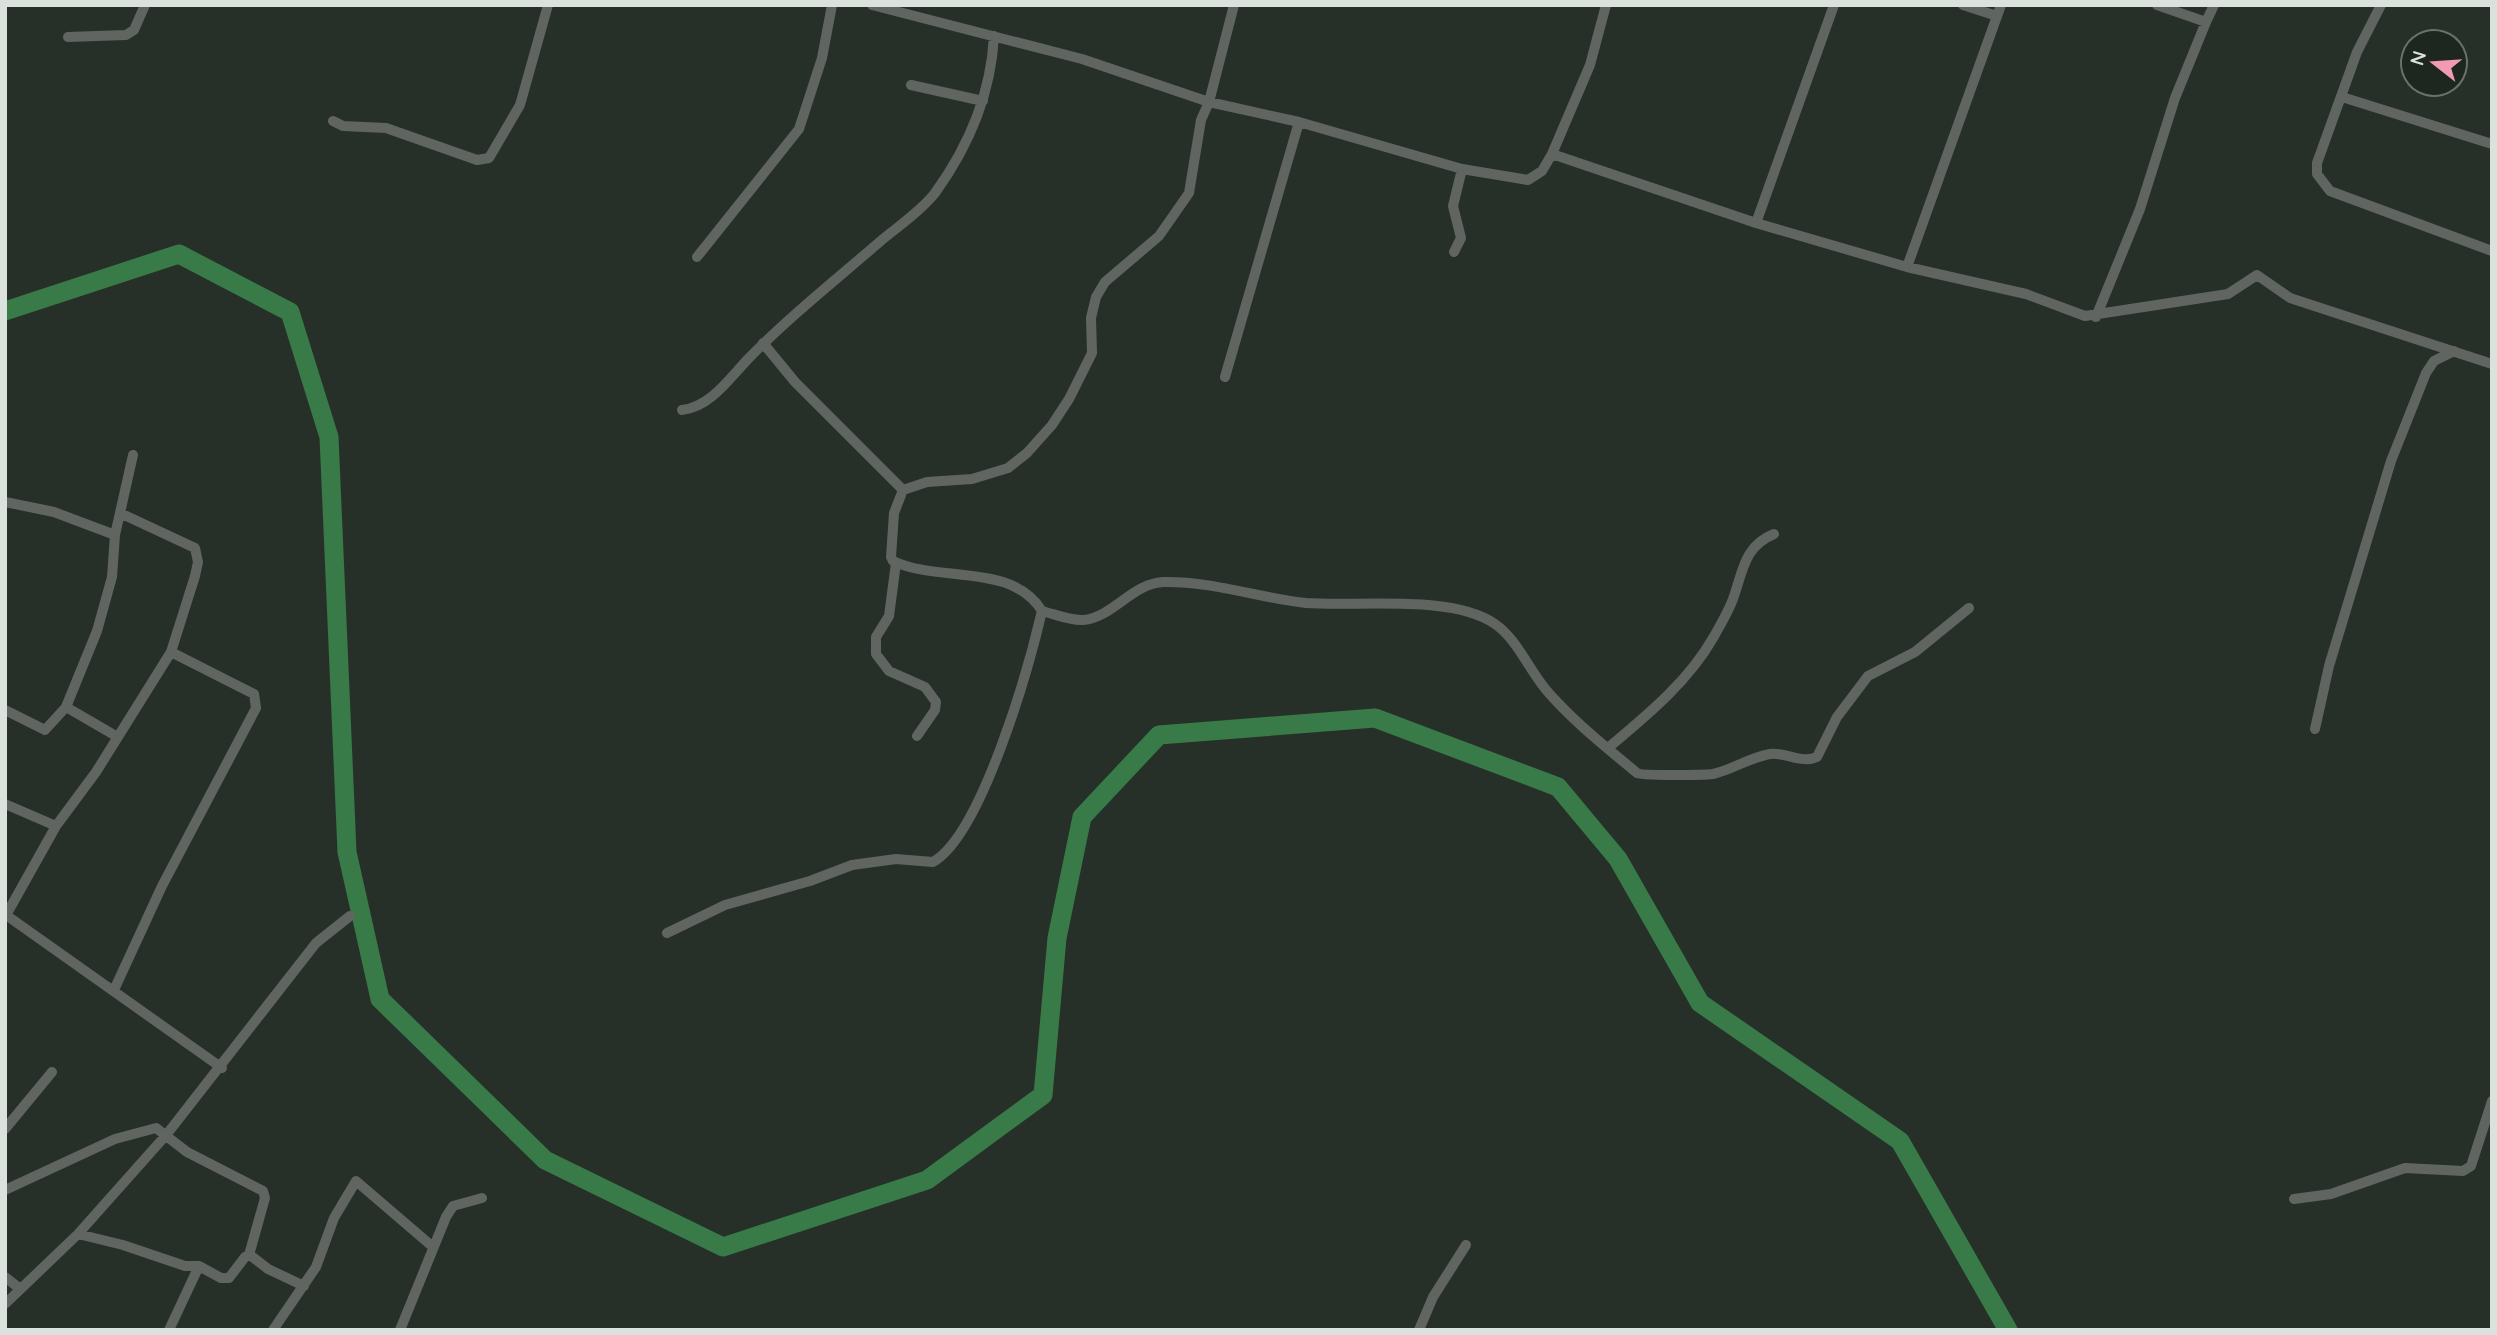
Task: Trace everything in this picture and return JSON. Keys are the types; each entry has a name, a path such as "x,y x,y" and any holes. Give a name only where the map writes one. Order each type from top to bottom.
{"street":[{"path":"68,37 126,35 134,30 145,5"},
{"path":"333,121 343,126 386,128 477,160 486,160 497,148 520,105 548,5"},
{"path":"697,257 799,130 822,58 832,5"},
{"path":"872,5 1082,59 1209,102 1299,122 1462,169 1528,180 1542,172 1552,155 1590,65 1606,5"},
{"path":"1234,5 1209,102 1201,120 1189,193 1159,236 1105,282 1096,297 1091,318 1092,353 1084,374 1052,425 1027,453 1008,468 972,479 926,482 903,490 894,513 891,557 896,563 936,573 1008,584 1031,598 1042,611 1085,620 1107,612 1139,589 1163,582 1306,603 1406,604 1473,614 1496,625 1562,708 1641,776 1647,777 1673,773 1712,774 1751,758 1775,754 1812,760 1822,752 1838,717 1868,676 1915,652 1969,608"},
{"path":"1756,223 1835,5"},
{"path":"1907,267 1999,10 1963,5"},
{"path":"2157,5 2206,22"},
{"path":"2096,317 2140,209 2175,98 2214,5"},
{"path":"2381,5 2357,52 2317,163 2317,174 2330,191 2492,251"},
{"path":"682,410 705,402 763,343 933,196 967,140 983,101 992,68 994,36"},
{"path":"911,85 983,101"},
{"path":"2342,97 2492,144"},
{"path":"1224,377 1299,122"},
{"path":"1552,155 1756,223 1907,267 2026,294 2070,313 2096,317 2228,294 2255,275 2290,298 2492,364"},
{"path":"1454,252 1461,238 1453,206 1462,169"},
{"path":"763,343 795,382 903,490"},
{"path":"2315,729 2329,666 2391,461 2426,373 2434,361 2454,351"},
{"path":"5,710 45,730 66,707 107,599 112,577 115,535 133,455"},
{"path":"5,502 54,512 115,535"},
{"path":"120,513 191,545 197,551 198,562 186,609 171,652 88,783 56,826 6,916 222,1068"},
{"path":"1608,748 1651,713 1712,640 1732,601 1749,552 1760,540 1774,534"},
{"path":"896,563 889,616 876,637 875,646 879,661 889,671 925,687 936,702 934,710 917,736"},
{"path":"667,933 725,905 810,881 852,865 896,859 929,864 938,859 965,824 996,758 1032,652 1042,611"},
{"path":"114,990 162,886 256,708 254,694 171,652"},
{"path":"66,707 116,736"},
{"path":"5,804 56,826"},
{"path":"5,1304 78,1234 167,1134 222,1068 316,943 350,916"},
{"path":"5,1129 52,1072"},
{"path":"2294,1199 2331,1194 2405,1168 2463,1171 2471,1166 2492,1101"},
{"path":"5,1190 116,1139 150,1128 167,1134 187,1152 239,1176 264,1193 249,1255 226,1279 199,1266 185,1266 123,1245 78,1234"},
{"path":"273,1330 320,1259 334,1218 356,1181 433,1247"},
{"path":"400,1330 433,1247 453,1206 482,1198"},
{"path":"1419,1330 1433,1297 1466,1245"},
{"path":"249,1255 268,1269 304,1286"},
{"path":"169,1330 199,1266"},
{"path":"5,1277 19,1289"}],"waterway":[{"path":"5,311 179,254 290,312 329,437 347,852 380,999 545,1160 723,1247 927,1180 1043,1095 1057,938 1082,817 1159,735 1375,718 1558,787 1618,859 1700,1003 1900,1141 2008,1330"}]}
